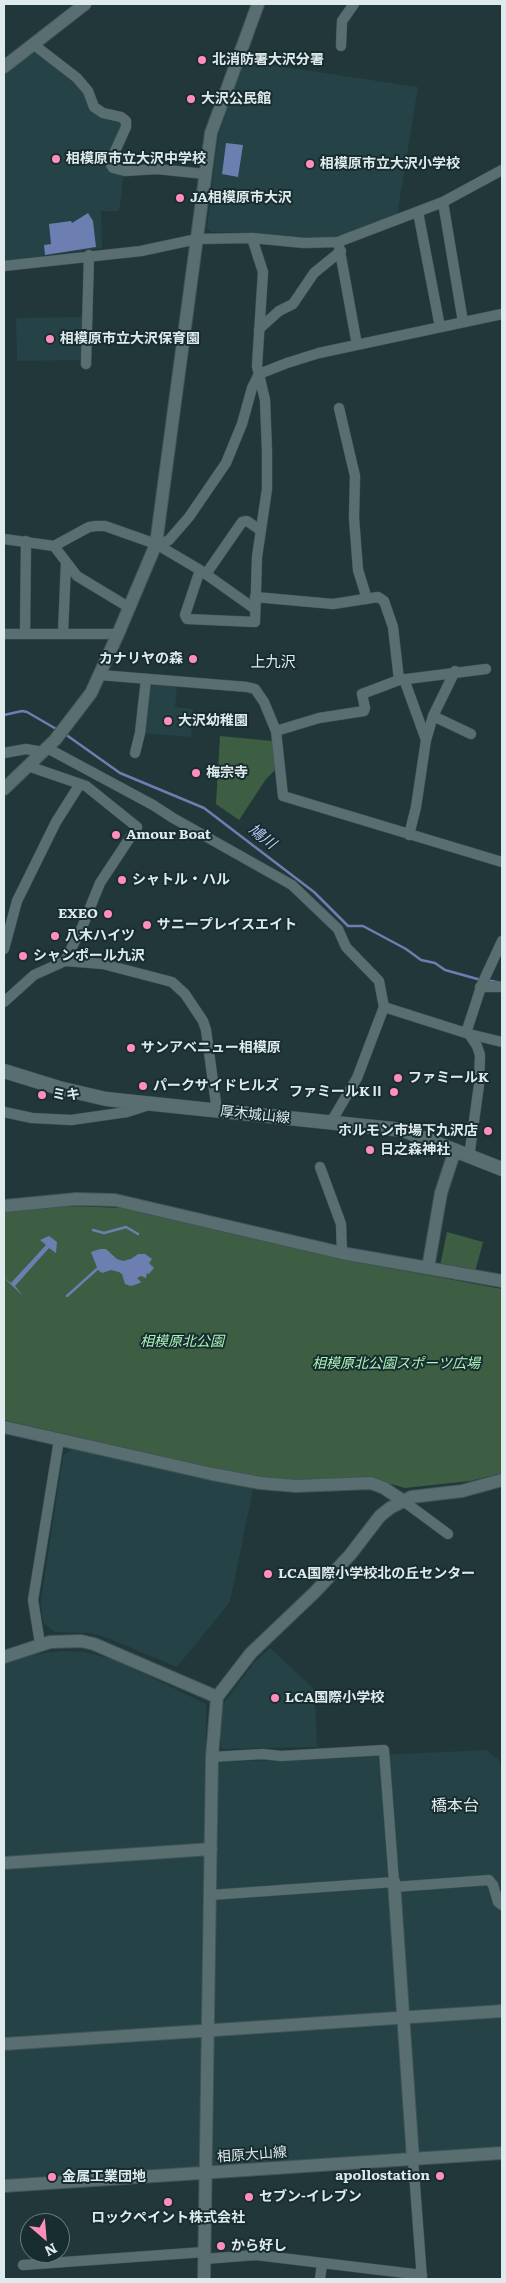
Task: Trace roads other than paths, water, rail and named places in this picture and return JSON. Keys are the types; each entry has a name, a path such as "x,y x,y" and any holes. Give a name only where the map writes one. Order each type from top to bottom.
{"main road":[{"name":"厚木城山線","path":"4,1071 84,1094 150,1105 403,1130 502,1169"}],"street":[{"path":"4,67 85,4"},
{"path":"4,788 46,749 66,727 91,693 130,608 156,544 211,133 258,4"},
{"path":"342,46 342,21 354,4"},
{"path":"34,44 78,78 88,91 94,107 102,113 121,117 126,121 126,127 111,160 113,168 125,171 157,169 205,174"},
{"path":"259,329 279,311 293,304 314,273 339,247 443,202 502,170"},
{"path":"443,202 463,322"},
{"path":"418,212 440,327"},
{"path":"252,238 263,272 257,366 265,400 267,452 267,489 260,530 255,622 187,619 185,615 203,572 242,522 247,521 260,530"},
{"path":"4,266 141,251 197,239 252,238 339,247"},
{"path":"339,247 357,345"},
{"path":"86,364 89,256"},
{"path":"156,544 165,543 175,534 226,463 233,450 252,388 260,374 287,363 357,345 502,314"},
{"path":"339,408 355,476 354,518 358,570 366,599"},
{"path":"4,540 26,541 54,546 89,527 105,526 156,544 203,572 255,610"},
{"path":"25,633 26,541"},
{"path":"54,546 66,563 87,584 130,608"},
{"path":"63,633 66,563"},
{"path":"255,596 333,604 378,597 384,601 393,626 401,679 426,740"},
{"path":"4,634 118,634"},
{"path":"276,731 319,718 364,711 362,694 401,679 455,671 486,669"},
{"path":"409,835 416,807 426,740 433,716 455,671"},
{"path":"100,675 255,689 264,702 276,731 283,796 502,862"},
{"path":"135,753 140,733 146,679"},
{"path":"433,716 471,734"},
{"path":"4,753 46,749 153,805 292,886 338,929 346,947 379,981 384,1007 357,1078 331,1122"},
{"path":"28,766 80,784 137,827 100,883 83,925 65,961"},
{"path":"4,949 17,901 56,822 80,784"},
{"path":"469,1157 479,1085 480,1055 467,1034 481,986 502,941"},
{"path":"4,1002 34,975 65,961 104,964 175,984 198,1011 206,1030 217,1111"},
{"path":"481,986 502,987"},
{"path":"384,1007 467,1034 502,1042"},
{"path":"4,1112 32,1118 77,1119 127,1112 150,1105"},
{"path":"428,1268 441,1193 455,1150"},
{"path":"320,1167 339,1218 342,1253"},
{"path":"4,1206 76,1199 115,1200 342,1253 502,1281"},
{"path":"4,1427 260,1483 296,1486 371,1483 384,1488 448,1534"},
{"path":"40,1644 33,1600 59,1440"},
{"path":"204,2279 212,1757 217,1697 251,1653 320,1587 350,1555 380,1516 402,1500 417,1495 462,1490 502,1480"},
{"path":"4,1657 40,1644 61,1641 94,1644 217,1697"},
{"path":"23,2265 256,2255 422,2277 384,1750 281,1756 263,1754 212,1757"},
{"path":"4,1862 211,1849"},
{"path":"210,1895 489,1880 493,1885 498,1902 502,1905"},
{"path":"4,2044 208,2032 502,2011"},
{"name":"相原大山線","path":"4,2186 502,2153"},
{"path":"320,2279 322,2264"}],"water":[{"path":"226,143 243,145 238,177 222,174"},
{"path":"88,213 93,221 96,247 45,255 44,245 51,244 49,224 71,221 72,223"},
{"path":"49,1236 57,1242 56,1253 49,1248 15,1286 23,1296 4,1278 11,1283 46,1245 40,1240"},
{"path":"106,1249 117,1259 123,1261 131,1259 138,1254 145,1254 152,1259 149,1263 154,1268 149,1274 147,1273 146,1278 141,1276 137,1278 140,1283 131,1286 125,1284 122,1274 119,1272 111,1270 102,1273 98,1270 91,1252"}],"waterway":[{"name":"鳩川","path":"4,715 22,711 27,712 58,730"},
{"name":"鳩川","path":"65,734 120,773 204,808 314,892 348,926 363,926 406,949 421,960 435,963 445,970 481,980"},
{"name":"鳩川","path":"486,980 502,983"},
{"path":"93,1230 104,1233 126,1227 138,1234"},
{"path":"67,1296 97,1269"}],"place":[{"name":"北消防署大沢分署","path":"202,60"},
{"name":"大沢公民館","path":"191,99"},
{"name":"相模原市立大沢中学校","path":"56,159"},
{"name":"相模原市立大沢小学校","path":"310,164"},
{"name":"JA相模原市大沢","path":"180,198"},
{"name":"相模原市立大沢保育園","path":"50,339"},
{"name":"カナリヤの森","path":"193,659"},
{"name":"大沢幼稚園","path":"168,721"},
{"name":"梅宗寺","path":"196,773"},
{"name":"Amour Boat","path":"116,835"},
{"name":"シャトル・ハル","path":"122,880"},
{"name":"EXEO","path":"108,914"},
{"name":"サニープレイスエイト","path":"147,925"},
{"name":"八木ハイツ","path":"55,936"},
{"name":"シャンポール九沢","path":"23,956"},
{"name":"サンアベニュー相模原","path":"131,1048"},
{"name":"ファミールK","path":"398,1078"},
{"name":"パークサイドヒルズ","path":"143,1086"},
{"name":"ファミールKⅡ","path":"394,1092"},
{"name":"ミキ","path":"42,1095"},
{"name":"ホルモン市場下九沢店","path":"488,1131"},
{"name":"日之森神社","path":"370,1150"},
{"name":"LCA国際小学校北の丘センター","path":"268,1574"},
{"name":"LCA国際小学校","path":"275,1698"},
{"name":"apollostation","path":"440,2176"},
{"name":"金属工業団地","path":"52,2177"},
{"name":"セブン-イレブン","path":"249,2197"},
{"name":"ロックペイント株式会社","path":"168,2202"},
{"name":"から好し","path":"221,2246"}],"district":[{"name":"上九沢","path":"273,663"},
{"name":"橋本台","path":"455,1806"}],"park label":[{"name":"相模原北公園","path":"182,1342"},
{"name":"相模原北公園スポーツ広場","path":"396,1364"}]}
